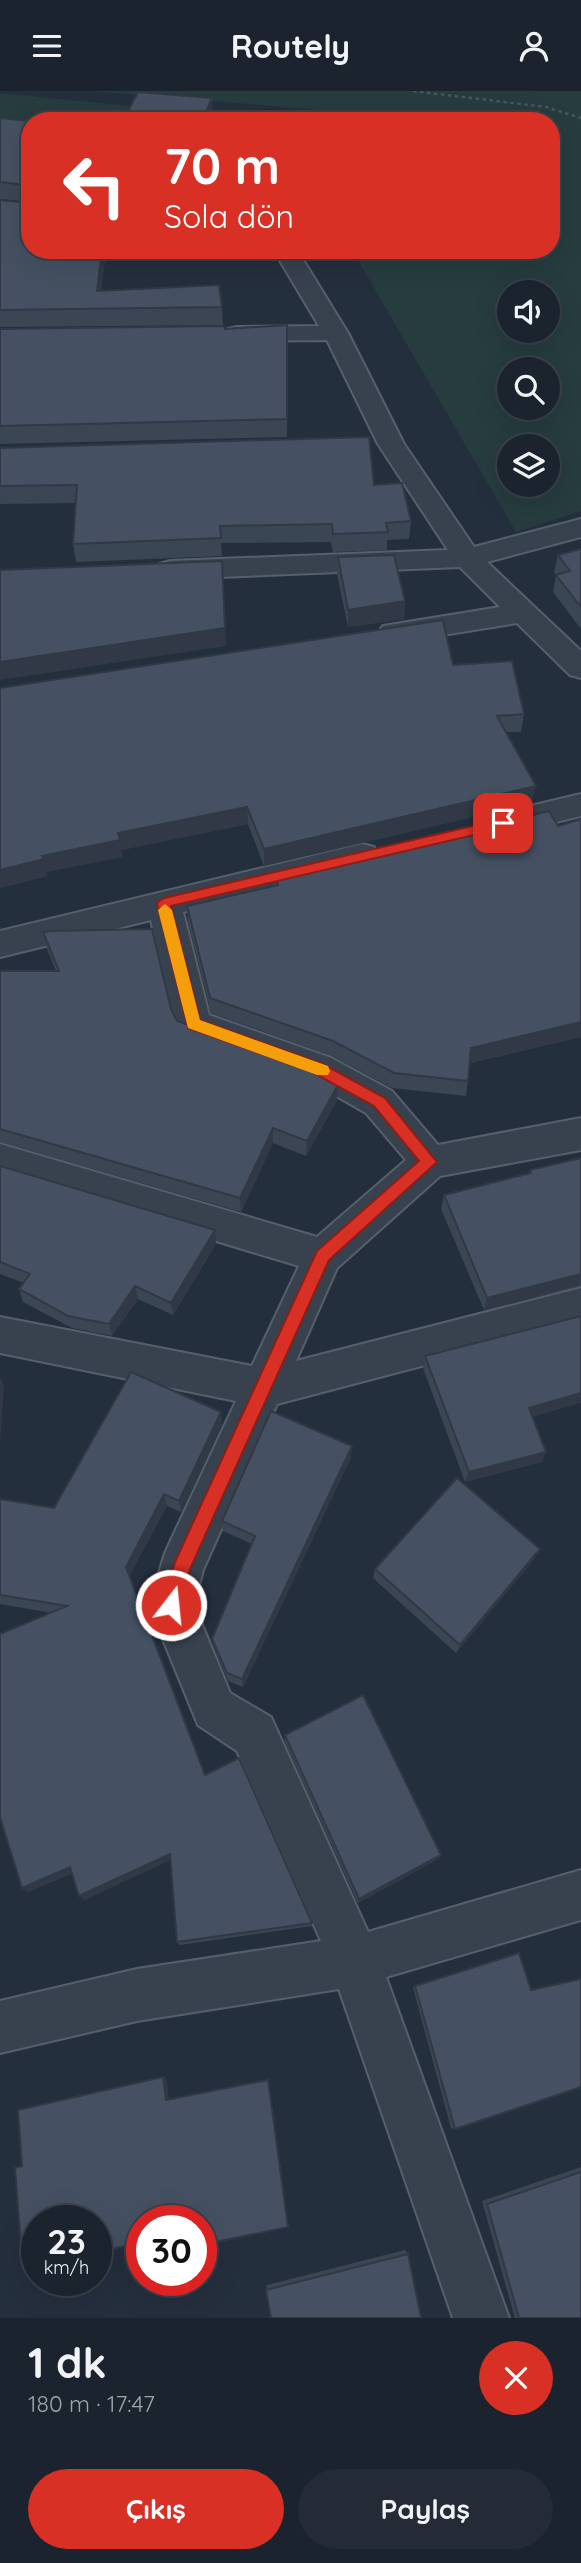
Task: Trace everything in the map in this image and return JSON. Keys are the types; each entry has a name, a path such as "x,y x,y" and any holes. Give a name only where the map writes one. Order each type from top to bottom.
{"street":[{"path":"291,259 336,333 391,444 467,558 581,668"},
{"path":"215,335 336,333"},
{"path":"363,445 391,444"},
{"path":"138,571 467,558 581,528"},
{"path":"364,637 526,613"},
{"path":"473,830 581,805"},
{"path":"0,944 393,849"},
{"path":"164,903 193,1024 318,1068 379,1102 429,1162"},
{"path":"481,2318 355,1961 254,1734 214,1709 171,1605 181,1568 323,1256 429,1162 581,1134"},
{"path":"0,1160 323,1256"},
{"path":"0,1335 264,1388 581,1306"},
{"path":"0,2027 137,1995 355,1961 581,1895"}],"path":[{"path":"413,91 546,107 581,118"}],"green space":[{"path":"94,91 581,91 581,511 516,532 357,259 560,259 560,112 342,112"},
{"path":"0,93 138,107 135,112 21,112 21,130 0,128"}],"building":[{"path":"138,92 212,98 206,112 128,112"},
{"path":"0,118 21,120 21,184 0,182"},
{"path":"0,200 21,202 21,259 101,259 97,291 219,285 222,307 0,310"},
{"path":"287,325 287,419 0,426 0,329 224,326 225,329"},
{"path":"369,437 374,485 402,483 411,521 386,523 388,532 333,534 332,524 220,526 221,538 73,544 77,485 0,486 0,448"},
{"path":"581,549 581,607 556,575 570,571 558,555"},
{"path":"394,555 405,601 348,610 338,557"},
{"path":"222,561 225,628 0,662 0,570"},
{"path":"443,620 453,665 512,661 524,714 497,716 536,786 264,849 247,807 118,833 120,840 42,856 44,859 0,870 0,688"},
{"path":"549,811 558,826 581,819 581,1022 471,1048 468,1081 394,1073 333,1041 210,998 187,906 278,885 275,877"},
{"path":"152,929 171,1009 177,1021 304,1065 338,1085 307,1141 273,1128 240,1198 0,1129 0,971 59,971 43,932"},
{"path":"581,1158 581,1274 487,1298 444,1195"},
{"path":"0,1166 215,1230 171,1303 135,1286 109,1324 68,1316 19,1289 30,1274 0,1262"},
{"path":"581,1316 581,1393 529,1408 546,1452 469,1472 425,1356"},
{"path":"131,1372 221,1412 179,1501 164,1494 126,1567 205,1775 239,1758 312,1923 177,1942 170,1854 79,1896 70,1867 22,1888 0,1817 0,1634 67,1606 0,1595 0,1499 54,1508"},
{"path":"271,1411 352,1446 242,1679 227,1673 212,1639 255,1536 222,1521"},
{"path":"457,1478 540,1549 460,1645 375,1569"},
{"path":"363,1695 441,1855 359,1899 285,1735"},
{"path":"519,1953 531,1990 581,1979 581,2087 455,2129 415,1986"},
{"path":"163,2077 166,2100 268,2080 288,2227 217,2242 217,2205 126,2205 126,2246 112,2249 112,2205 21,2205 21,2244 15,2168 22,2166 18,2110"},
{"path":"581,2172 581,2318 519,2318 487,2204"},
{"path":"408,2254 421,2318 271,2318 266,2290"}],"slow traffic":[{"path":"165,910 193,1024 323,1071"}],"route":[{"path":"171,1605 181,1568 323,1256 429,1162 379,1102 318,1068 193,1024 164,903 503,823"}]}
